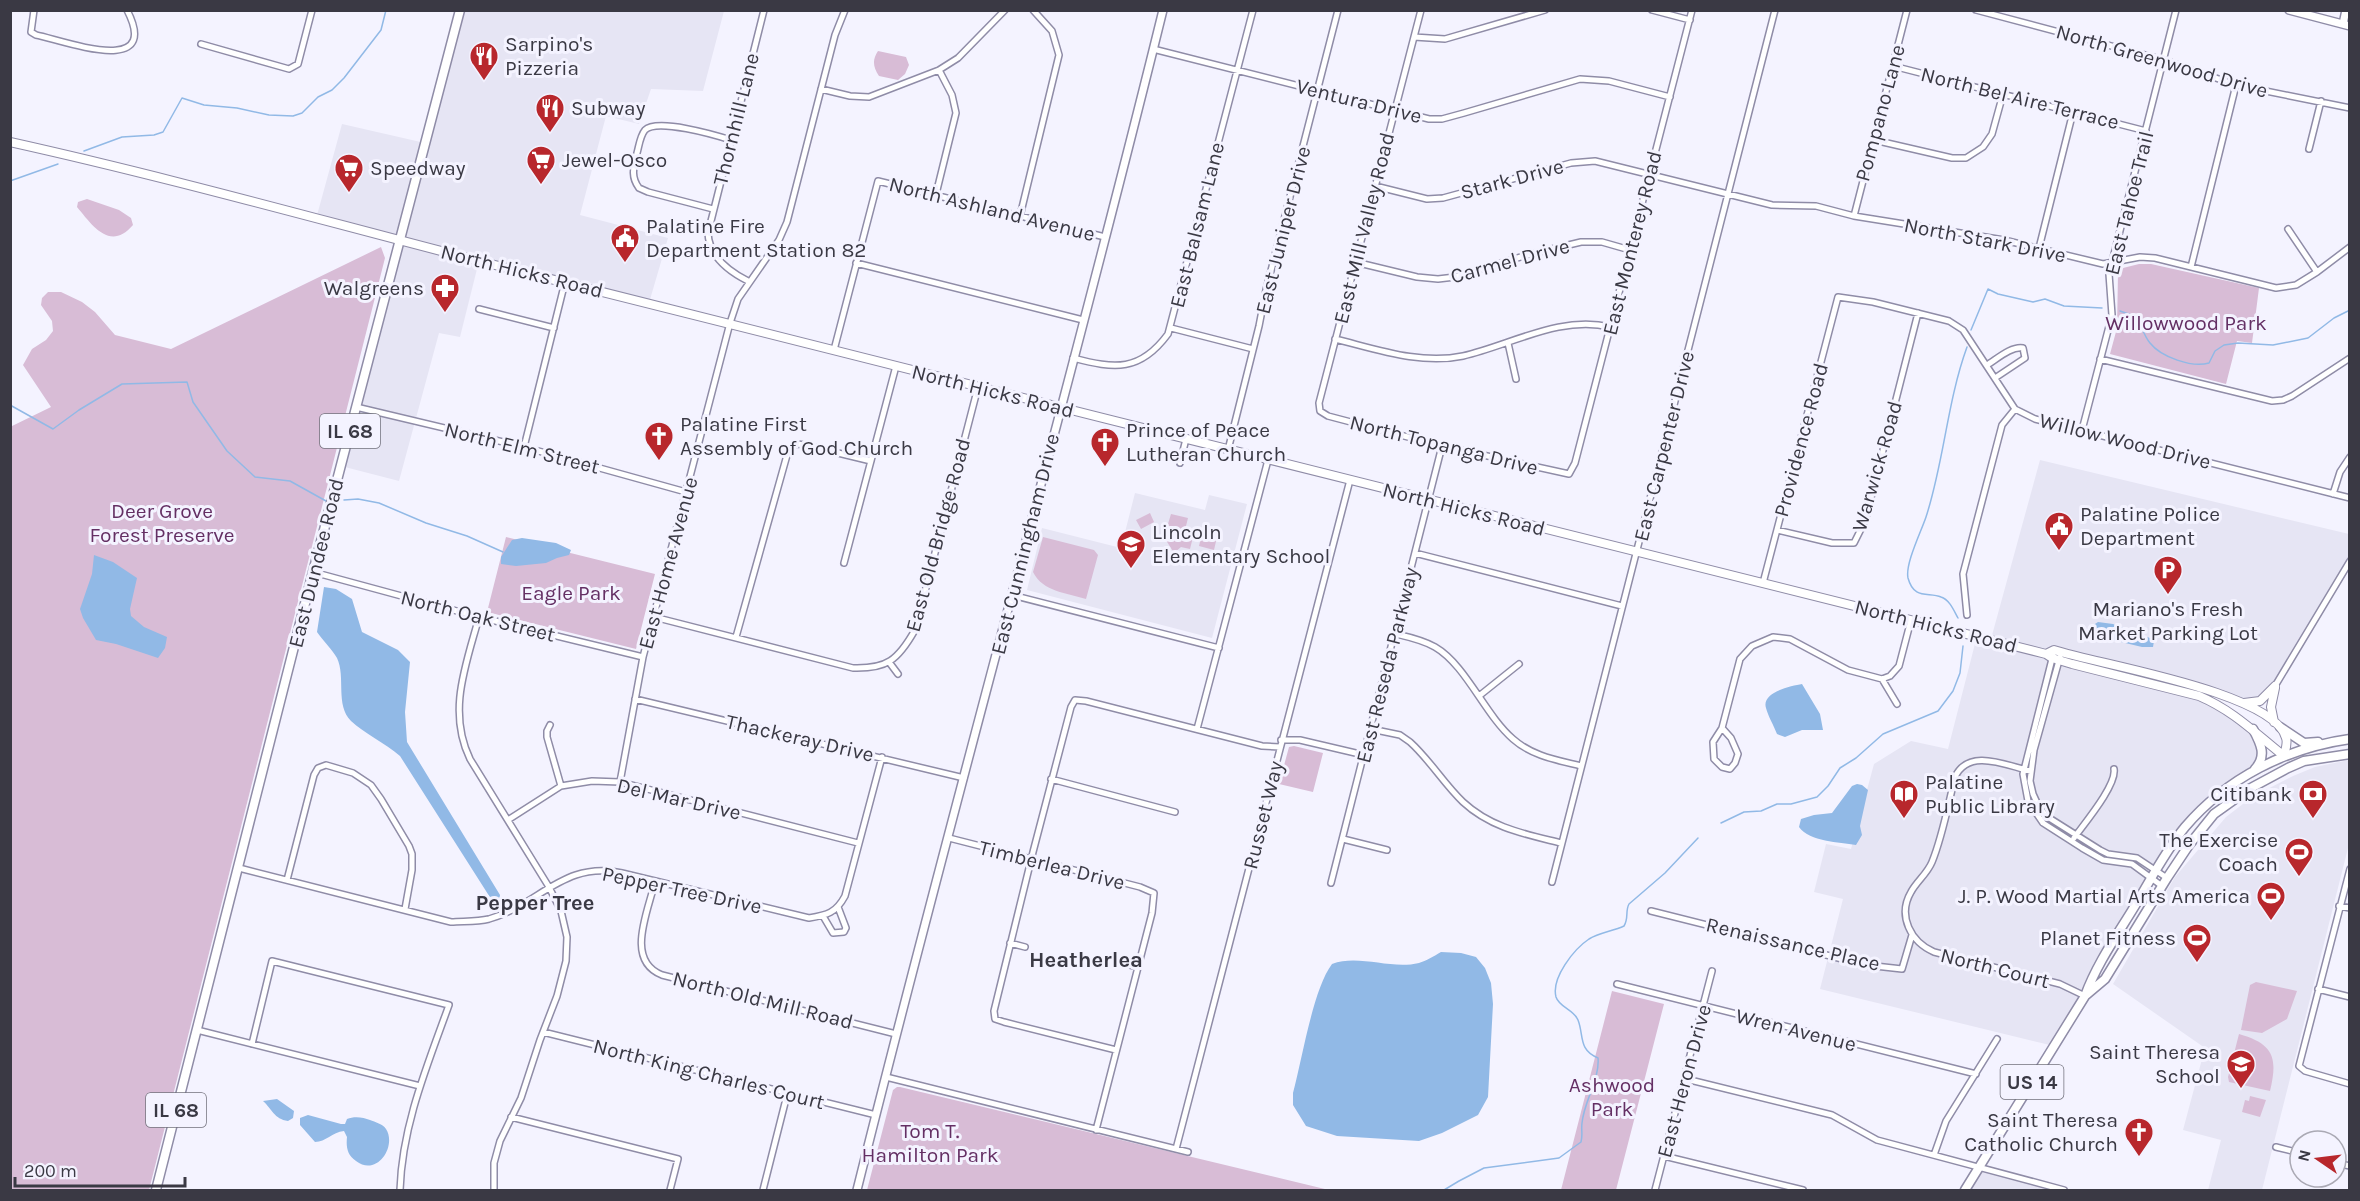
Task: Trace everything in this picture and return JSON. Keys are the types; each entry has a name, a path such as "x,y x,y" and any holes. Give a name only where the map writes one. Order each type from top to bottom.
{"main road":[{"name":"East Dundee Road","path":"197,1030 313,572 460,10"},
{"name":"North Hicks Road","path":"10,142 88,159 1060,408 1637,552 2054,655 2214,690 2243,703 2277,725"},
{"name":"North Hicks Road","path":"2054,655 2199,696 2219,704 2284,756"},
{"path":"2169,688 2186,687 2190,684"},
{"path":"2243,703 2260,701 2275,686"},
{"path":"2238,796 2244,786 2276,768 2284,756 2287,739 2277,725 2271,707 2275,686"},
{"path":"2277,725 2304,742 2333,741"},
{"path":"2253,729 2262,747 2260,763 2254,770"},
{"name":"US 14","path":"1965,1191 2085,996 2099,966 2154,875 2184,829 2210,800 2254,770 2284,756 2333,741 2349,739"},
{"name":"US 14","path":"2085,996 2105,979 2164,882 2202,827 2214,814 2238,796 2277,773 2304,761 2349,754"},
{"path":"2284,756 2304,761"},
{"name":"IL 68","path":"156,1191 197,1030"}],"street":[{"path":"34,10 30,25 31,32 111,52 128,48 133,41 136,33 127,10"},
{"path":"201,44 289,69 298,64 312,10"},
{"name":"Thornhill Lane","path":"748,281 720,262 711,248 708,232 764,10"},
{"name":"East Home Avenue","path":"620,782 643,657 730,323 738,299 748,281 778,240 787,222 835,35 845,10"},
{"path":"821,89 850,96 869,97 939,70 958,58 1005,10"},
{"path":"1020,216 1059,54 1052,31 1033,10"},
{"name":"East Cunningham Drive","path":"857,1191 1163,10"},
{"name":"East Balsam Lane","path":"1073,358 1107,366 1122,366 1137,362 1156,349 1171,328 1253,10"},
{"name":"East Juniper Drive","path":"1228,450 1266,290 1338,10"},
{"name":"East Mill Valley Road","path":"1320,411 1319,403 1335,339 1421,10"},
{"path":"1414,37 1445,39 1545,10"},
{"path":"1652,10 1690,20"},
{"name":"East Monterey Road","path":"1569,474 1575,463 1692,10"},
{"name":"East Carpenter Drive","path":"1552,882 1775,10"},
{"name":"Pompano Lane","path":"1854,216 1907,10"},
{"name":"North Greenwood Drive","path":"1976,10 2164,60 2236,86 2349,108"},
{"name":"East Tahoe Trail","path":"2082,430 2112,315 2109,282 2113,262 2176,10"},
{"path":"2289,10 2346,25 2346,10"},
{"name":"Ventura Drive","path":"1153,49 1422,118 1442,119 1580,79 1609,81 1670,97"},
{"name":"North Bel Aire Terrace","path":"1893,66 2146,131"},
{"path":"936,194 956,113 955,104 939,70"},
{"path":"2191,267 2236,86"},
{"path":"1874,140 1952,158 1965,158 1983,147 1992,134 2003,94"},
{"path":"2309,149 2321,101"},
{"path":"2039,248 2073,112"},
{"path":"713,209 639,188 632,174 642,135 646,129 653,126 694,130 731,140"},
{"name":"Stark Drive","path":"1375,186 1432,199 1585,161 1604,162 1650,173"},
{"name":"North Stark Drive","path":"1650,173 1776,206 1816,206 1854,216 2004,240 2103,264 2140,257 2154,258 2276,288 2296,285 2349,247"},
{"name":"North Ashland Avenue","path":"856,263 878,181 1105,237"},
{"path":"2288,228 2317,272"},
{"name":"Carmel Drive","path":"1355,262 1417,277 1438,279 1455,277 1527,255 1581,242 1602,242 1630,250"},
{"path":"834,350 856,263 1083,320"},
{"path":"524,447 565,282"},
{"name":"Willow Wood Drive","path":"1838,297 1873,302 1949,321 1963,330 2015,409 2035,419 2349,498"},
{"name":"Providence Road","path":"1763,583 1838,297"},
{"path":"479,309 554,328"},
{"name":"Warwick Road","path":"1777,530 1832,543 1854,543 1865,521 1918,313"},
{"path":"1335,339 1407,356 1439,359 1462,356 1577,323 1610,327"},
{"path":"1171,328 1253,349"},
{"path":"1508,343 1516,379"},
{"path":"1987,365 2012,349 2023,348 2025,358 1995,378"},
{"path":"2100,359 2272,401 2292,396 2349,358"},
{"path":"844,563 896,366"},
{"name":"East Old Bridge Road","path":"890,662 905,648 915,630 978,387"},
{"name":"North Elm Street","path":"356,407 524,447 686,492"},
{"path":"1967,615 1963,574 2002,425 2015,409"},
{"name":"North Topanga Drive","path":"1320,411 1328,416 1442,446 1569,474"},
{"path":"1180,463 1186,439"},
{"path":"736,637 789,448 797,444 805,445 871,461"},
{"name":"East Reseda Parkway","path":"1331,883 1442,446"},
{"path":"2333,494 2340,472 2349,457"},
{"path":"1197,729 1268,460"},
{"name":"Russet Way","path":"1176,1149 1350,480"},
{"path":"1415,553 1622,606"},
{"path":"2275,686 2349,561"},
{"name":"North Oak Street","path":"313,572 479,617 643,657"},
{"path":"1012,595 1219,648"},
{"path":"479,617 460,684 458,718 462,741 470,759 549,887 561,911 567,937 566,961 559,989 529,1078 500,1141 494,1163 494,1191"},
{"path":"654,617 853,668 874,669 890,662 898,674"},
{"path":"1722,728 1731,738 1738,754 1730,769 1722,767 1714,759 1713,742 1722,728 1740,659 1752,646 1773,637 1790,639 1848,670 1882,679 1890,676 1899,666 1911,620"},
{"path":"1396,634 1424,642 1445,654 1505,732 1522,746 1538,755 1581,766"},
{"path":"2054,655 2024,769 2025,793 2037,817 2072,842 2103,860 2132,864 2164,882"},
{"path":"2054,655 2031,771 2031,787 2038,805 2046,816 2076,835 2108,854 2137,858 2154,875"},
{"path":"1479,696 1519,664"},
{"path":"1882,679 1897,704"},
{"name":"Thackeray Drive","path":"635,699 964,778"},
{"path":"1116,1050 995,1019 994,1011 1068,713 1075,700 1262,746 1300,740 1364,755"},
{"path":"550,725 547,737 561,786"},
{"path":"1371,729 1400,735 1410,742 1461,800 1489,821 1515,832 1561,843"},
{"path":"838,908 846,928 844,932 833,933 823,916 838,908 845,896 882,757"},
{"path":"1912,935 1905,916 1907,898 1932,862 1958,771 1964,764 1981,759 2031,771"},
{"path":"287,880 314,775 318,768 328,766 353,773 371,785 409,846 412,870 405,909"},
{"path":"2072,842 2107,791 2115,774 2114,769"},
{"path":"1051,779 1175,812"},
{"name":"Del Mar Drive","path":"508,820 561,786 592,781 620,782 858,843"},
{"name":"Timberlea Drive","path":"949,838 1140,887 1154,893 1154,908 1138,967"},
{"path":"1343,839 1387,850"},
{"name":"Pepper Tree Drive","path":"239,868 451,922 487,920 512,910 569,876 600,870 614,871 809,918 823,916"},
{"path":"2349,868 2300,1068 2349,1084"},
{"name":"North Old Mill Road","path":"656,881 640,942 643,959 652,970 662,975 896,1034"},
{"path":"2339,906 2349,909"},
{"name":"Renaissance Place","path":"1651,911 1866,965 1902,969 1912,935"},
{"name":"North Court","path":"1912,935 1925,948 1938,954 2060,984 2085,996"},
{"path":"1010,943 1025,947"},
{"path":"252,1044 272,961 448,1005 420,1086 404,1142 400,1191"},
{"path":"1096,1130 1138,967 1122,963"},
{"name":"East Heron Drive","path":"1656,1191 1712,971"},
{"name":"Wren Avenue","path":"1617,984 1976,1074"},
{"path":"2318,989 2349,997"},
{"path":"197,1030 420,1086"},
{"name":"North King Charles Court","path":"543,1032 787,1095 876,1115"},
{"path":"1934,1155 1946,1121 1997,1040"},
{"path":"886,1077 1188,1152"},
{"path":"1686,1079 1832,1115 1877,1140 2064,1191"},
{"path":"763,1191 787,1095"},
{"path":"511,1118 678,1159 670,1191"},
{"path":"2276,1147 2288,1150"},
{"path":"1664,1156 1803,1191"}],"shaded area":[{"path":"460,11 724,11 703,91 651,89 639,124 606,116 580,215 668,238 649,303 479,261 460,337 439,333 399,481 341,466 399,241 316,219 342,124 425,143"},
{"path":"2040,460 2349,534 2349,561 2275,686 2252,704 2061,652 2047,653 2199,696 2253,729 2260,763 2184,829 2054,1046 1820,989 1843,899 1814,892 1826,844 1851,849 1874,764 1911,741 1948,749 1977,636 1991,639"},
{"name":"Lincoln Elementary School","path":"1135,493 1205,510 1209,495 1247,504 1212,638 1027,590 1042,528 1121,548"},
{"path":"2349,760 2349,844 2262,1190 2208,1190 2221,1140 2183,1130 2205,1048 2113,984 2175,877 2226,817 2252,797 2293,776 2315,767"},
{"path":"1980,1169 2064,1190 1965,1190"}],"green space":[{"path":"878,51 906,57 909,65 905,74 898,80 879,76 874,63"},
{"path":"87,199 119,210 131,218 133,225 125,233 117,236 102,233 77,207 78,202"},
{"name":"Deer Grove Forest Preserve","path":"381,247 385,258 149,1190 11,1190 10,427 51,407 23,365 32,349 46,340 53,331 52,321 41,305 42,298 48,292 61,292 82,302 95,312 115,335 171,349"},
{"name":"Willowwood Park","path":"2139,264 2151,264 2259,288 2252,343 2237,341 2226,384 2110,354 2117,328 2119,269"},
{"path":"1150,513 1154,522 1141,529 1136,520"},
{"path":"1171,514 1188,518 1185,530 1194,533 1190,549 1181,547 1174,553 1164,537"},
{"path":"1202,533 1217,537 1214,550 1199,546"},
{"name":"Eagle Park","path":"506,537 655,574 636,649 487,612"},
{"path":"1043,537 1094,550 1098,555 1086,599 1056,591 1037,579 1033,572"},
{"path":"1294,746 1323,753 1313,792 1279,784 1289,747"},
{"path":"2256,982 2297,991 2287,1019 2262,1033 2241,1030 2250,985"},
{"name":"Ashwood Park","path":"1612,991 1664,1004 1616,1190 1561,1190"},
{"path":"2239,1034 2260,1042 2271,1054 2273,1070 2270,1091 2229,1082 2228,1077"},
{"name":"Tom T. Hamilton Park","path":"897,1087 1329,1190 867,1190 893,1090"},
{"path":"2250,1096 2266,1100 2260,1117 2242,1112 2245,1100 2249,1101"}],"water":[{"path":"522,538 556,543 571,550 569,555 546,563 516,566 501,564 501,557 512,540"},
{"path":"94,555 113,562 137,578 130,609 131,616 144,627 167,637 165,648 158,658 96,640 80,609 92,574"},
{"path":"324,587 336,589 352,599 362,632 398,650 410,662 405,712 407,742 500,895 499,904 493,902 400,756 356,725 346,714 342,699 340,666 333,651 317,632"},
{"path":"2098,622 2113,624 2150,638 2154,641 2153,647 2142,647 2084,631"},
{"path":"1802,684 1820,714 1823,730 1802,730 1785,737 1777,734 1766,708 1768,698 1778,691"},
{"path":"1857,784 1868,790 1860,826 1862,835 1856,845 1810,836 1799,827 1801,819 1832,813 1852,786"},
{"path":"1441,952 1461,953 1476,957 1485,968 1491,983 1493,1004 1488,1097 1478,1115 1442,1133 1419,1141 1337,1136 1306,1126 1293,1105 1293,1093 1319,990 1332,964 1342,961 1364,961 1408,965 1422,962"},
{"path":"277,1099 294,1111 293,1118 288,1121 279,1118 263,1101"},
{"path":"308,1115 341,1124 345,1124 347,1119 356,1117 379,1123 385,1127 389,1136 387,1151 378,1162 364,1165 353,1159 349,1153 344,1131 315,1142 300,1125 300,1118"}],"waterway":[{"path":"84,151 122,137 154,135 163,132 182,98 204,105 237,108 269,115 293,116 302,113 318,97 332,90 344,78 381,30 386,10"},
{"path":"10,181 58,164"},
{"path":"1971,330 1988,289 1998,294 2033,302 2045,299 2064,306 2102,308"},
{"path":"2120,311 2137,317 2144,334 2161,353 2186,363 2202,364 2209,363 2215,351 2224,345 2238,343 2273,345 2308,338 2334,318 2350,310"},
{"path":"1958,618 1944,598 1922,594 1914,590 1908,578 1908,572 1932,496 1955,389 1967,347"},
{"path":"10,405 53,429 122,384 187,382 193,402 227,451 255,477 290,481 326,501"},
{"path":"344,500 358,499 379,503 503,552"},
{"path":"1721,823 1744,812 1761,811 1777,804 1791,804 1817,797 1840,768 1856,758 1883,734 1938,711 1953,691 1960,673 1963,646"},
{"path":"1444,1190 1484,1168 1559,1158 1581,1142 1583,1115 1597,1074 1598,1058 1587,1051 1584,1046 1576,1017 1556,997 1555,989 1560,973 1571,957 1589,939 1624,926 1629,904 1665,873 1698,838"}],"place":[{"name":"Sarpino's Pizzeria","path":"484,82"},
{"name":"Subway","path":"550,134"},
{"name":"Jewel-Osco","path":"541,186"},
{"name":"Speedway","path":"349,194"},
{"name":"Palatine Fire Department Station 82","path":"625,264"},
{"name":"Walgreens","path":"445,314"},
{"name":"Palatine First Assembly of God Church","path":"659,462"},
{"name":"Prince of Peace Lutheran Church","path":"1105,468"},
{"name":"Palatine Police Department","path":"2059,552"},
{"name":"Lincoln Elementary School","path":"1131,570"},
{"name":"Mariano's Fresh Market Parking Lot","path":"2168,596"},
{"name":"Palatine Public Library","path":"1904,820"},
{"name":"Citibank","path":"2313,820"},
{"name":"The Exercise Coach","path":"2299,878"},
{"name":"J. P. Wood Martial Arts America","path":"2271,922"},
{"name":"Planet Fitness","path":"2197,964"},
{"name":"Saint Theresa School","path":"2241,1090"},
{"name":"Saint Theresa Catholic Church","path":"2139,1158"}],"district":[{"name":"Pepper Tree","path":"535,902"},
{"name":"Heatherlea","path":"1086,959"}]}
